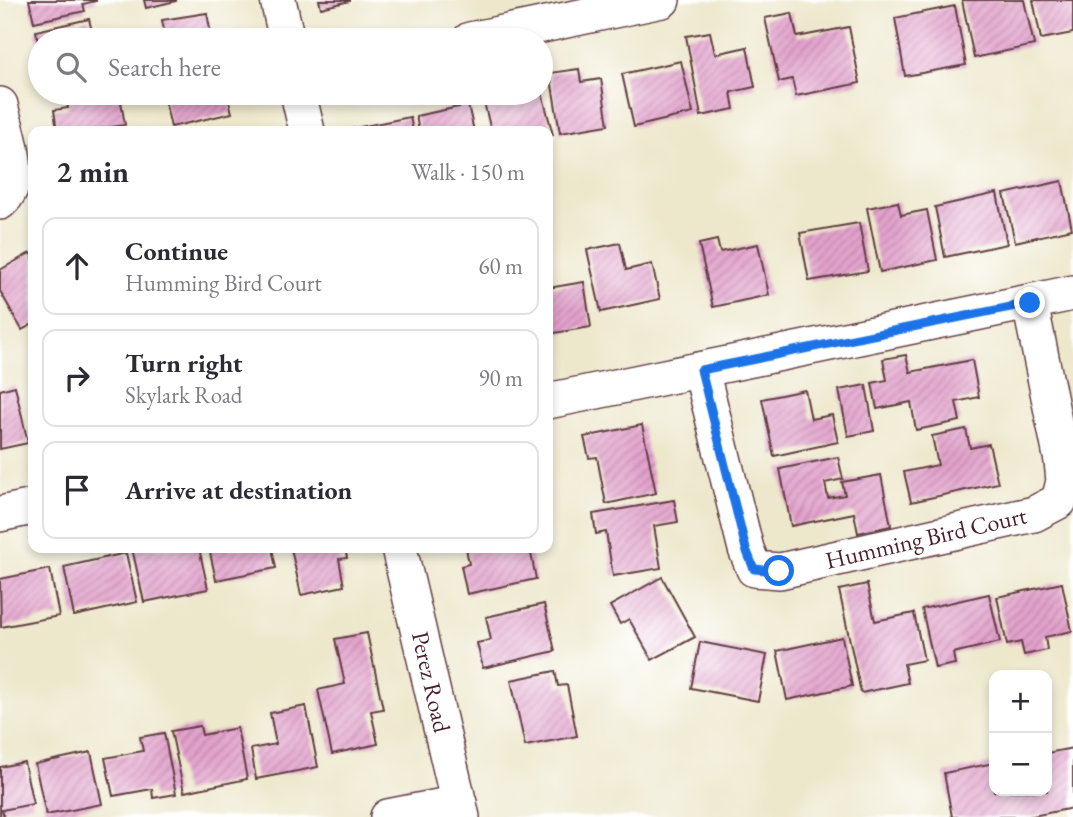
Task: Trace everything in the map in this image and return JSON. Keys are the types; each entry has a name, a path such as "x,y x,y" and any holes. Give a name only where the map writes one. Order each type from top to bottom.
{"street":[{"path":"278,0 284,28"},
{"path":"528,28 662,0"},
{"path":"0,105 15,169 4,199"},
{"path":"302,105 306,126"},
{"path":"553,400 1073,293"},
{"name":"Humming Bird Court","path":"701,370 750,559 754,569 779,571 1034,514 1059,501 1064,481 1062,460 1030,303"},
{"path":"0,514 28,508"},
{"name":"Perez Road","path":"400,553 460,810"},
{"path":"388,817 460,810"}],"building":[{"path":"29,0 96,1 83,4 85,11 34,22"},
{"path":"144,0 176,0 176,1 146,8"},
{"path":"319,0 350,0 350,1 321,8"},
{"path":"962,0 1024,0 1034,45 974,58"},
{"path":"1033,0 1073,0 1073,33 1041,39"},
{"path":"955,6 966,65 905,76 895,18"},
{"path":"207,13 210,28 164,28 162,20"},
{"path":"792,13 797,37 849,27 860,83 796,96 792,79 779,82 765,18"},
{"path":"89,19 91,28 49,28"},
{"path":"710,32 715,54 747,47 755,87 731,92 734,109 701,116 686,36"},
{"path":"681,61 693,113 634,127 622,74"},
{"path":"579,69 581,82 601,79 608,125 560,133 553,91 553,73"},
{"path":"67,105 122,105 125,125 56,126 54,110 68,108"},
{"path":"166,105 230,105 232,113 171,126"},
{"path":"468,105 473,126 418,126 416,116"},
{"path":"485,105 545,105 551,126 490,126"},
{"path":"410,117 412,126 365,126"},
{"path":"1062,181 1072,229 1015,242 1004,194"},
{"path":"997,193 1007,244 945,257 935,207"},
{"path":"898,202 901,215 927,210 937,260 880,272 867,208"},
{"path":"859,223 868,271 809,281 800,233"},
{"path":"717,240 720,252 758,244 769,295 713,307 699,244"},
{"path":"620,243 626,270 652,264 660,299 601,312 587,250"},
{"path":"28,254 28,327 22,330 0,291 0,270"},
{"path":"584,282 591,327 553,333 553,287"},
{"path":"906,355 910,372 972,360 979,397 956,402 960,421 916,430 911,402 877,409 872,383 887,380 883,359"},
{"path":"866,385 874,431 848,436 839,390"},
{"path":"15,386 28,443 0,449 0,390"},
{"path":"805,390 811,419 832,415 838,442 774,456 762,399"},
{"path":"642,425 656,493 606,504 597,457 589,458 584,437"},
{"path":"966,429 970,448 989,444 998,483 911,502 904,472 938,465 932,436"},
{"path":"838,457 843,479 825,483 828,498 845,495 842,482 881,475 891,526 858,533 854,513 791,526 780,469"},
{"path":"674,500 678,522 654,526 661,568 613,576 606,532 596,534 593,514"},
{"path":"126,553 137,602 74,616 64,567"},
{"path":"133,553 200,553 208,589 144,602"},
{"path":"210,553 273,553 276,568 216,580"},
{"path":"292,553 346,553 347,558 339,559 344,586 301,595"},
{"path":"467,553 531,553 536,579 467,594 461,566 469,564"},
{"path":"50,569 59,616 1,627 0,579"},
{"path":"662,577 695,637 652,660 629,619 620,624 610,606"},
{"path":"1062,583 1072,631 1045,637 1047,650 1024,655 1021,642 1007,645 997,597"},
{"path":"867,584 875,621 914,613 924,660 904,664 908,683 861,693 839,590"},
{"path":"989,594 1000,642 953,653 955,664 935,668 922,609"},
{"path":"544,604 555,651 483,668 477,643 491,640 486,617"},
{"path":"367,633 383,709 371,711 378,744 332,754 318,690 345,684 335,639"},
{"path":"842,637 852,686 787,700 777,651"},
{"path":"700,642 767,655 758,701 691,688"},
{"path":"555,671 558,686 567,685 577,736 525,746 511,680"},
{"path":"306,706 318,767 256,779 251,749 276,744 270,713"},
{"path":"200,726 202,735 237,728 247,779 184,792 171,731"},
{"path":"164,733 176,794 153,798 152,789 113,796 105,758 143,751 140,737"},
{"path":"1073,748 1073,808 1028,817 952,817 944,773 989,764 989,796 1052,796 1052,752"},
{"path":"91,752 102,804 46,815 35,764"},
{"path":"24,762 33,804 2,810 4,817 0,817 0,767"}],"route":[{"path":"779,571 754,569 746,549 701,370 1030,303"}]}
